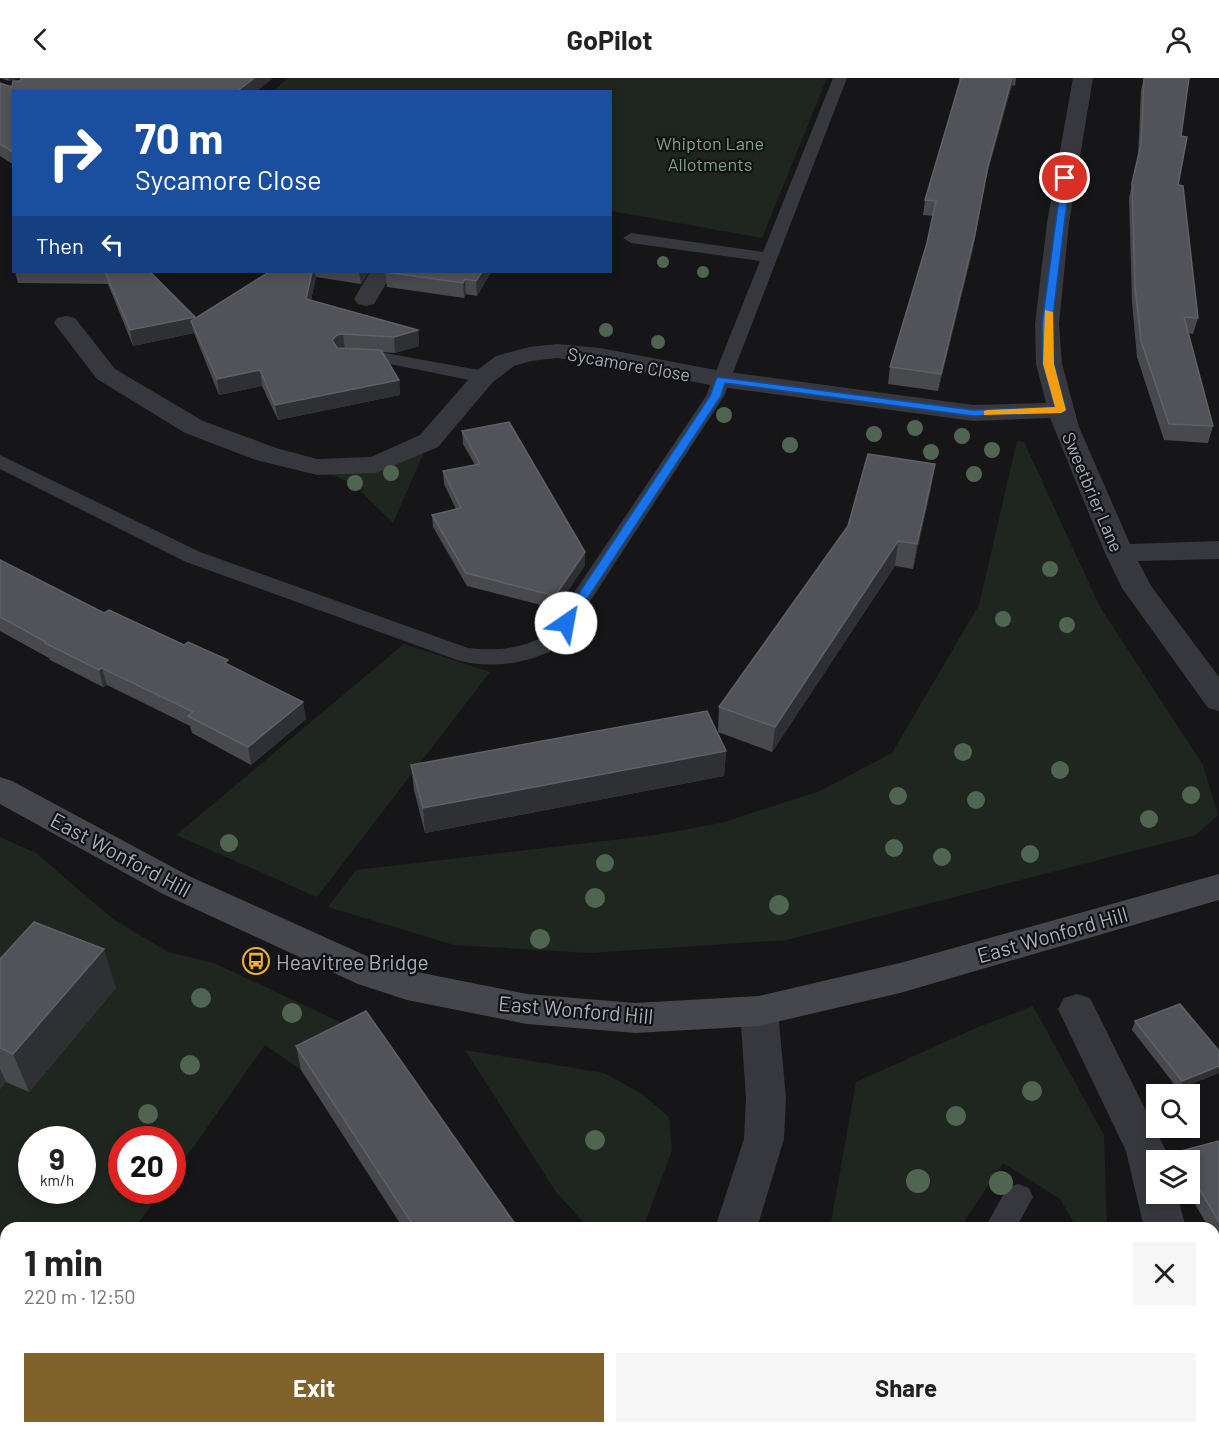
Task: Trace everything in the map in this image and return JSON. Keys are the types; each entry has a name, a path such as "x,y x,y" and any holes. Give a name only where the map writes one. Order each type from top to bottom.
{"main road":[{"name":"East Wonford Hill","path":"0,789 176,885 371,974 407,985 527,1009 625,1017 759,1011 900,978 1219,887"}],"street":[{"name":"Sweetbrier Lane","path":"1083,78 1058,223 1047,324 1049,364 1066,428 1119,553 1137,588 1219,699"},
{"path":"366,299 380,273"},
{"name":"Sycamore Close","path":"66,323 106,374 194,427 266,454 317,466 376,465 429,441 484,377 505,361 529,354 557,351 600,356 721,379 973,413 1061,410"},
{"path":"1119,553 1219,550"},
{"path":"1077,1009 1146,1151 1164,1222"},
{"path":"738,1222 764,1139 766,1098 759,1011"}],"lane":[{"path":"0,461 193,558 465,655 492,658 513,657 537,651 553,641 715,396 840,78"},
{"path":"631,238 771,258"},
{"path":"345,357 385,358 484,377"},
{"path":"1003,1222 1018,1197"}],"green space":[{"name":"Whipton Lane Allotments","path":"288,78 827,78 762,238 612,211 612,90 274,90"},
{"path":"429,441 393,523 354,485 317,467 376,464"},
{"path":"1017,441 1024,442 1100,607 1203,765 1218,815 1196,835 787,940 591,953 454,945 328,907 356,870 655,835 721,823 820,791 892,753 979,605"},
{"path":"404,644 490,672 317,897 176,835"},
{"path":"0,837 36,853 113,919 168,952 214,963 370,1036 301,1070 265,1045 186,1157 186,1126 108,1126 108,1204 153,1204 139,1222 0,1222"},
{"path":"1033,1006 1104,1135 1107,1222 1073,1222 1060,1199 1003,1163 964,1222 831,1222 856,1082 976,1028"},
{"path":"465,1050 604,1073 642,1094 669,1117 672,1150 645,1222 584,1222 556,1192"}],"building":[{"path":"21,78 254,78 239,90 12,90 12,152 0,144 0,83 12,87 13,81 20,81"},
{"path":"961,78 1012,78 988,166 975,234 941,374 890,367 927,243 936,201 925,200"},
{"path":"1144,78 1189,78 1181,136 1187,137 1178,185 1183,186 1198,318 1184,317 1213,426 1169,424 1141,341 1135,287 1132,183 1141,144"},
{"path":"105,273 151,273 195,317 130,330"},
{"path":"267,273 312,273 306,299 418,330 394,337 343,334 337,335 332,340 337,348 381,350 399,380 275,405 260,370 217,379 191,321"},
{"path":"392,273 481,273 476,281 465,279 463,283"},
{"path":"509,422 585,552 555,596 466,573 432,515 461,508 443,471 480,464 462,431"},
{"path":"868,454 935,464 917,544 898,541 775,727 719,707 848,526"},
{"path":"0,560 104,613 109,610 184,645 188,642 228,660 225,663 303,702 248,747 188,716 193,712 102,668 99,670 0,617"},
{"path":"707,711 726,751 423,808 411,765"},
{"path":"34,922 104,949 13,1054 0,1048 0,959"},
{"path":"1180,1004 1219,1051 1219,1066 1182,1081 1135,1021"},
{"path":"366,1011 514,1222 411,1222 296,1046"},
{"path":"1219,1141 1219,1222 1200,1190 1200,1150 1185,1150"}],"slow traffic":[{"path":"987,413 1061,410 1049,364 1048,312"}],"place":[{"name":"Heavitree Bridge","path":"256,961"}],"route":[{"path":"566,623 715,396 721,379 973,413 1061,410 1049,364 1047,324 1065,178"}]}
